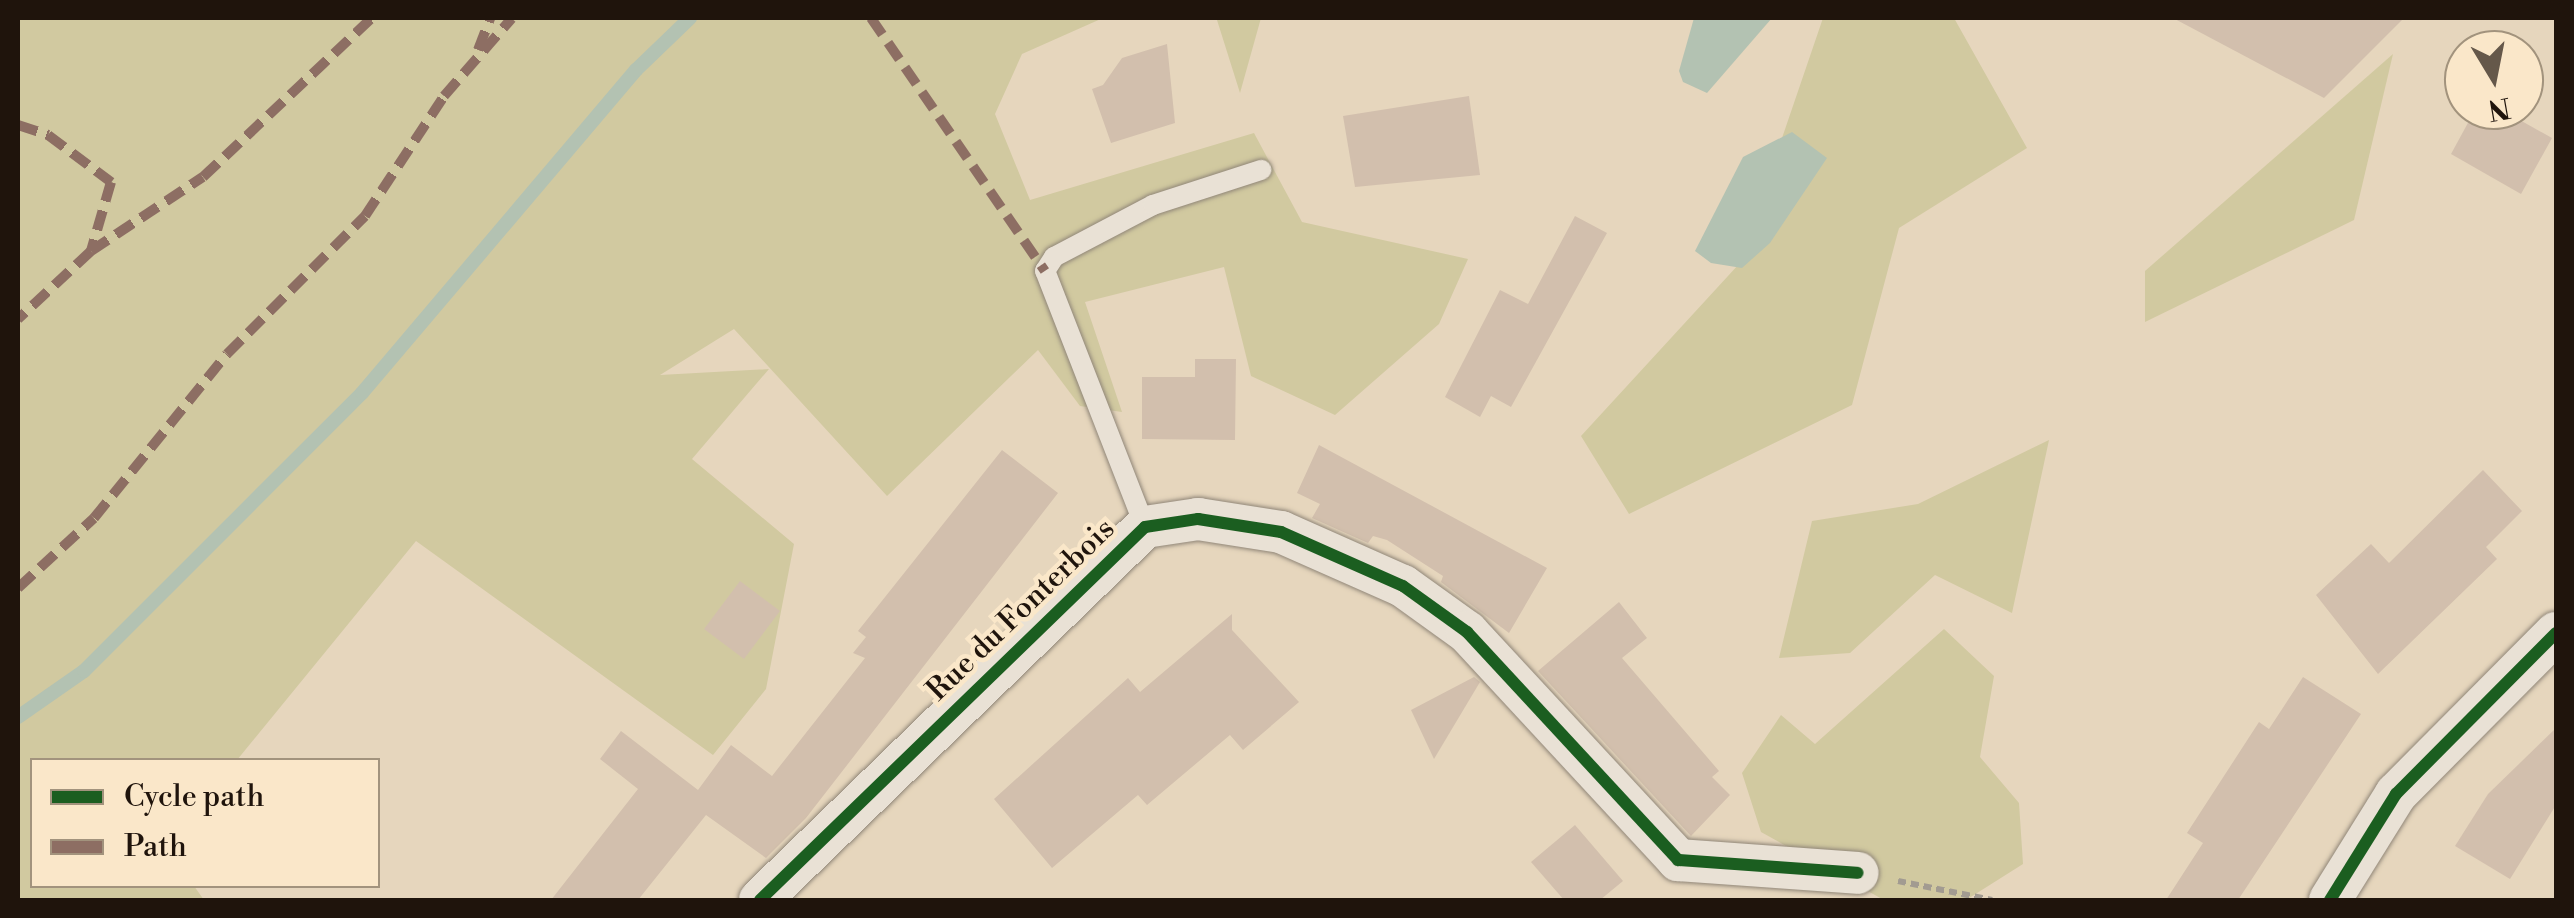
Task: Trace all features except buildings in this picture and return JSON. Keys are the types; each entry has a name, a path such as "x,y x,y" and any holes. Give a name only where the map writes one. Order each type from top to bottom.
{"street":[{"name":"Rue du Fonterbois","path":"760,900 1145,526 1198,519 1281,532 1403,586 1467,632 1678,860 1858,873"},
{"path":"2330,900 2396,794 2556,633"}],"lane":[{"path":"1145,526 1045,271 1054,257 1153,205 1261,170"}],"path":[{"path":"1858,873 1992,900"}],"shaded area":[{"path":"18,18 1103,18 1022,54 995,114 1030,200 1254,133 1302,222 1468,259 1439,324 1335,415 1251,376 1224,267 1085,302 1122,412 1080,406 1038,350 887,496 734,329 660,375 769,369 692,459 794,544 766,689 713,755 416,541 239,758 30,758 30,888 195,888 204,900 18,900"},
{"path":"1214,18 1261,18 1240,93 1217,20"},
{"path":"1694,18 1772,18 1707,93 1683,82 1679,71"},
{"path":"1823,18 1954,18 2027,148 1899,228 1852,405 1629,514 1581,436 1739,264"},
{"path":"2393,54 2354,220 2145,322 2145,271"},
{"path":"1792,132 1827,158 1770,243 1742,268 1711,263 1695,251 1743,157"},
{"path":"2049,440 2012,613 1935,575 1850,653 1779,658 1812,521 1918,504"},
{"path":"1944,629 1994,676 1980,757 2019,803 2023,864 1966,900 1884,900 1761,832 1742,773 1781,715 1815,744"}],"waterway":[{"path":"18,717 84,671 362,393 636,70 690,18"}],"marked path":[{"path":"91,251 203,177 372,18"},
{"path":"478,50 490,18"},
{"path":"18,588 94,518 227,354 365,216 444,96 512,18"},
{"path":"871,18 1045,271"},
{"path":"18,125 48,135 111,182 91,251 18,319"}],"cycle path":[{"path":"760,900 1145,527 1198,519 1281,532 1403,586 1467,632 1678,860 1858,873"},
{"path":"2330,900 2396,794 2556,633"}]}
